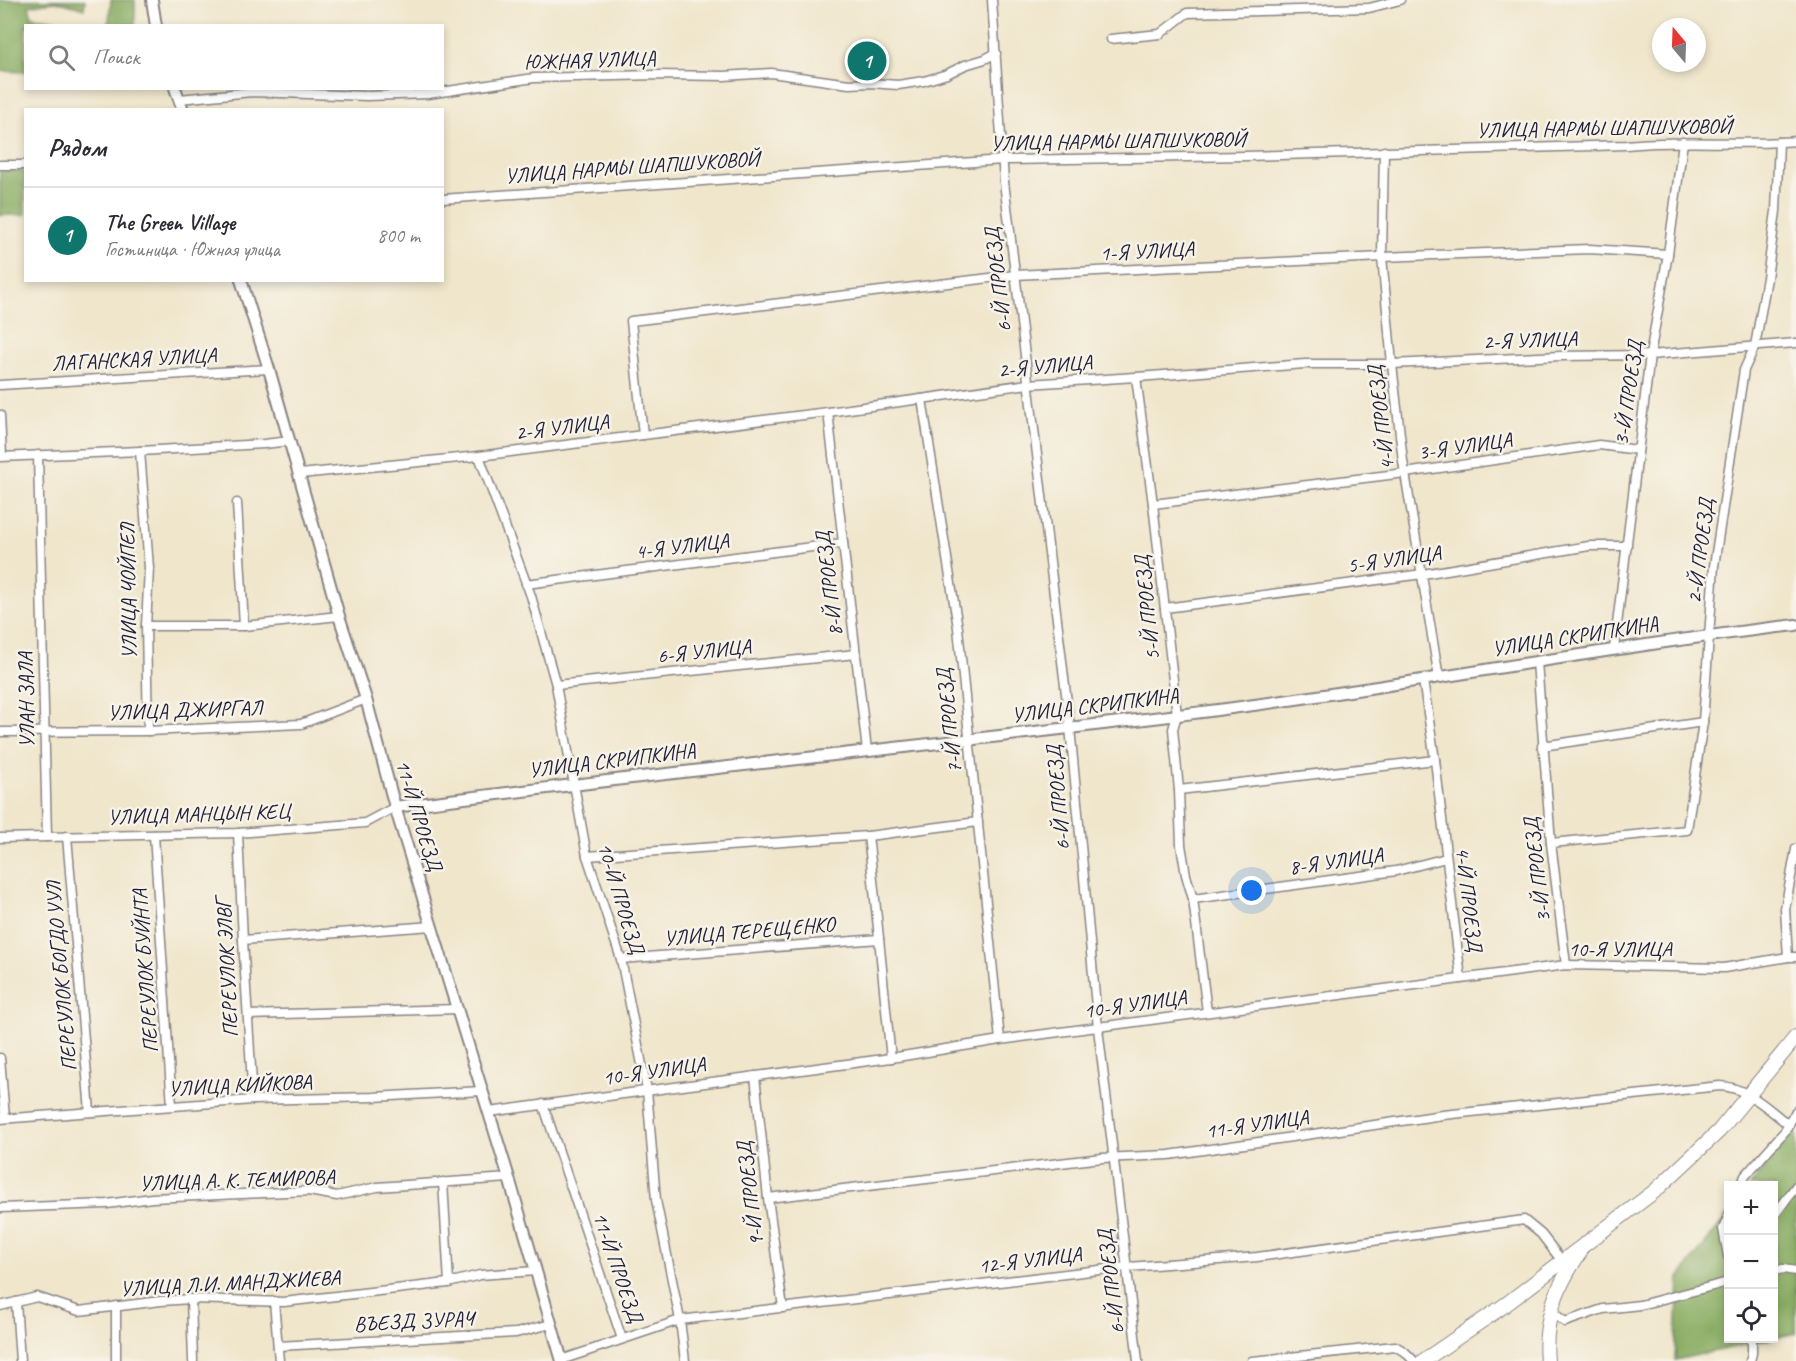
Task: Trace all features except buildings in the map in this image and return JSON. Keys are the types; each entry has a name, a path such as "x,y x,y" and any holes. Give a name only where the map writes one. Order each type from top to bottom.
{"main road":[{"path":"1423,1361 1505,1305 1654,1191 1719,1131 1796,1037"},
{"path":"1547,1361 1545,1342 1551,1311 1566,1275 1585,1245"}],"street":[{"path":"152,0 156,24"},
{"name":"6-Й ПРОЕЗД","path":"992,0 1003,160 1015,275 1070,727 1098,1028 1138,1361"},
{"path":"1111,39 1160,34 1187,13 1370,8 1400,0"},
{"name":"ЮЖНАЯ УЛИЦА","path":"179,99 252,92 367,96 428,94 534,78 656,75 724,76 771,73 849,84 898,85 947,74 985,59 996,52"},
{"name":"УЛИЦА НАРМЫ ШАПШУКОВОЙ","path":"444,199 1003,160 1247,156 1683,142 1753,144 1796,141"},
{"name":"3-Й ПРОЕЗД","path":"1614,650 1650,355 1668,254 1683,142"},
{"name":"2-Й ПРОЕЗД","path":"1551,843 1687,830 1703,722 1714,567 1744,370 1755,346 1767,278 1776,211 1779,142"},
{"name":"4-Й ПРОЕЗД","path":"1384,151 1382,257 1392,364 1405,473 1439,678"},
{"path":"0,165 24,165"},
{"name":"1-Я УЛИЦА","path":"643,435 631,321 1015,275 1589,249 1668,254"},
{"name":"11-Й ПРОЕЗД","path":"242,282 300,474 339,616 366,699 395,807 458,1009 562,1360"},
{"name":"2-Я УЛИЦА","path":"300,474 479,456 1028,384 1305,364 1392,364 1561,356 1650,355 1796,343"},
{"name":"ЛАГАНСКАЯ УЛИЦА","path":"0,385 269,369"},
{"name":"5-Й ПРОЕЗД","path":"1136,377 1177,715 1173,729 1179,790 1180,845 1193,899 1207,1012"},
{"name":"7-Й ПРОЕЗД","path":"922,399 958,628 1000,1040"},
{"name":"8-Й ПРОЕЗД","path":"828,412 867,751"},
{"path":"0,415 1,457 141,452 290,441"},
{"name":"3-Я УЛИЦА","path":"1153,504 1405,473 1599,445 1638,450"},
{"name":"УЛИЦА ЧОЙПЕЛ","path":"141,452 149,568 146,626 148,731"},
{"name":"УЛАН ЗАЛА","path":"38,455 47,837"},
{"name":"10-Й ПРОЕЗД","path":"479,456 526,584 556,685 587,856 621,959 647,1090 656,1200 680,1320 685,1361"},
{"path":"237,503 244,626"},
{"name":"4-Я УЛИЦА","path":"526,584 843,543"},
{"name":"5-Я УЛИЦА","path":"1165,608 1423,574 1589,546 1627,546"},
{"path":"146,626 244,626 339,616"},
{"name":"УЛИЦА СКРИПКИНА","path":"395,807 573,783 1177,715 1345,693 1709,635 1796,625"},
{"name":"6-Я УЛИЦА","path":"556,685 856,654"},
{"name":"3-Й ПРОЕЗД","path":"1537,662 1551,843 1566,965"},
{"name":"4-Й ПРОЕЗД","path":"1423,680 1435,760 1461,979"},
{"name":"УЛИЦА ДЖИРГАЛ","path":"0,732 148,731 301,724 366,699"},
{"path":"1542,746 1703,722"},
{"path":"1179,790 1435,760"},
{"name":"УЛИЦА МАНЦЫН КЕЦ","path":"0,838 238,833 365,823 395,807"},
{"path":"587,856 868,836 978,822"},
{"name":"ПЕРЕУЛОК ЭЛВГ","path":"238,833 253,1100"},
{"name":"ПЕРЕУЛОК БУЙНТА","path":"154,835 172,1106"},
{"name":"ПЕРЕУЛОК БОГДО УУЛ","path":"67,836 90,1112"},
{"path":"868,836 878,910 891,1058"},
{"path":"1792,957 1785,909 1796,849"},
{"name":"8-Я УЛИЦА","path":"1193,899 1396,871 1446,858"},
{"path":"243,940 432,926"},
{"name":"УЛИЦА ТЕРЕЩЕНКО","path":"621,959 879,939"},
{"name":"10-Я УЛИЦА","path":"489,1112 891,1058 1000,1040 1566,965 1724,968 1792,957"},
{"path":"248,1015 458,1009"},
{"path":"0,1058 2,1118"},
{"name":"9-Й ПРОЕЗД","path":"754,1076 783,1308"},
{"name":"11-Я УЛИЦА","path":"768,1197 1114,1157 1169,1155 1443,1115 1720,1086 1729,1086 1749,1095 1789,1125"},
{"name":"УЛИЦА КИЙКОВА","path":"2,1118 253,1100 373,1097 482,1090"},
{"name":"11-Й ПРОЕЗД","path":"543,1104 622,1339"},
{"path":"1743,1181 1785,1131 1796,1110"},
{"name":"УЛИЦА А. К. ТЕМИРОВА","path":"0,1209 107,1204 152,1198 309,1191 337,1196 377,1187 509,1178"},
{"path":"443,1182 449,1283"},
{"path":"1778,1209 1796,1186"},
{"name":"12-Я УЛИЦА","path":"562,1360 680,1320 1128,1268 1257,1257 1524,1220 1541,1234 1562,1261"},
{"path":"1778,1270 1796,1272"},
{"name":"УЛИЦА Л.И. МАНДЖИЕВА","path":"0,1306 37,1297 79,1311 161,1300 284,1302 449,1283 480,1275 536,1271"},
{"path":"1551,1311 1565,1322 1603,1309 1640,1305 1724,1283"},
{"path":"190,1299 193,1361"},
{"path":"274,1301 279,1361"},
{"path":"16,1302 20,1361"},
{"path":"116,1306 116,1361"},
{"name":"ВЪЕЗД ЗУРАЧ","path":"278,1346 516,1334 551,1324"},
{"path":"1750,1361 1752,1343"},
{"path":"1252,1361 1395,1346 1414,1361"}],"green space":[{"path":"0,0 85,0 84,9 57,2 29,6 32,17 66,24 24,24 24,72 0,71"},
{"path":"111,0 135,0 135,24 107,24"},
{"path":"0,171 24,171 24,215 0,215"},
{"path":"1796,1126 1796,1333 1778,1337 1778,1181 1754,1181"},
{"path":"1724,1219 1724,1343 1753,1343 1675,1360 1679,1278"}],"place":[{"name":"The Green Village","path":"867,61"}]}
